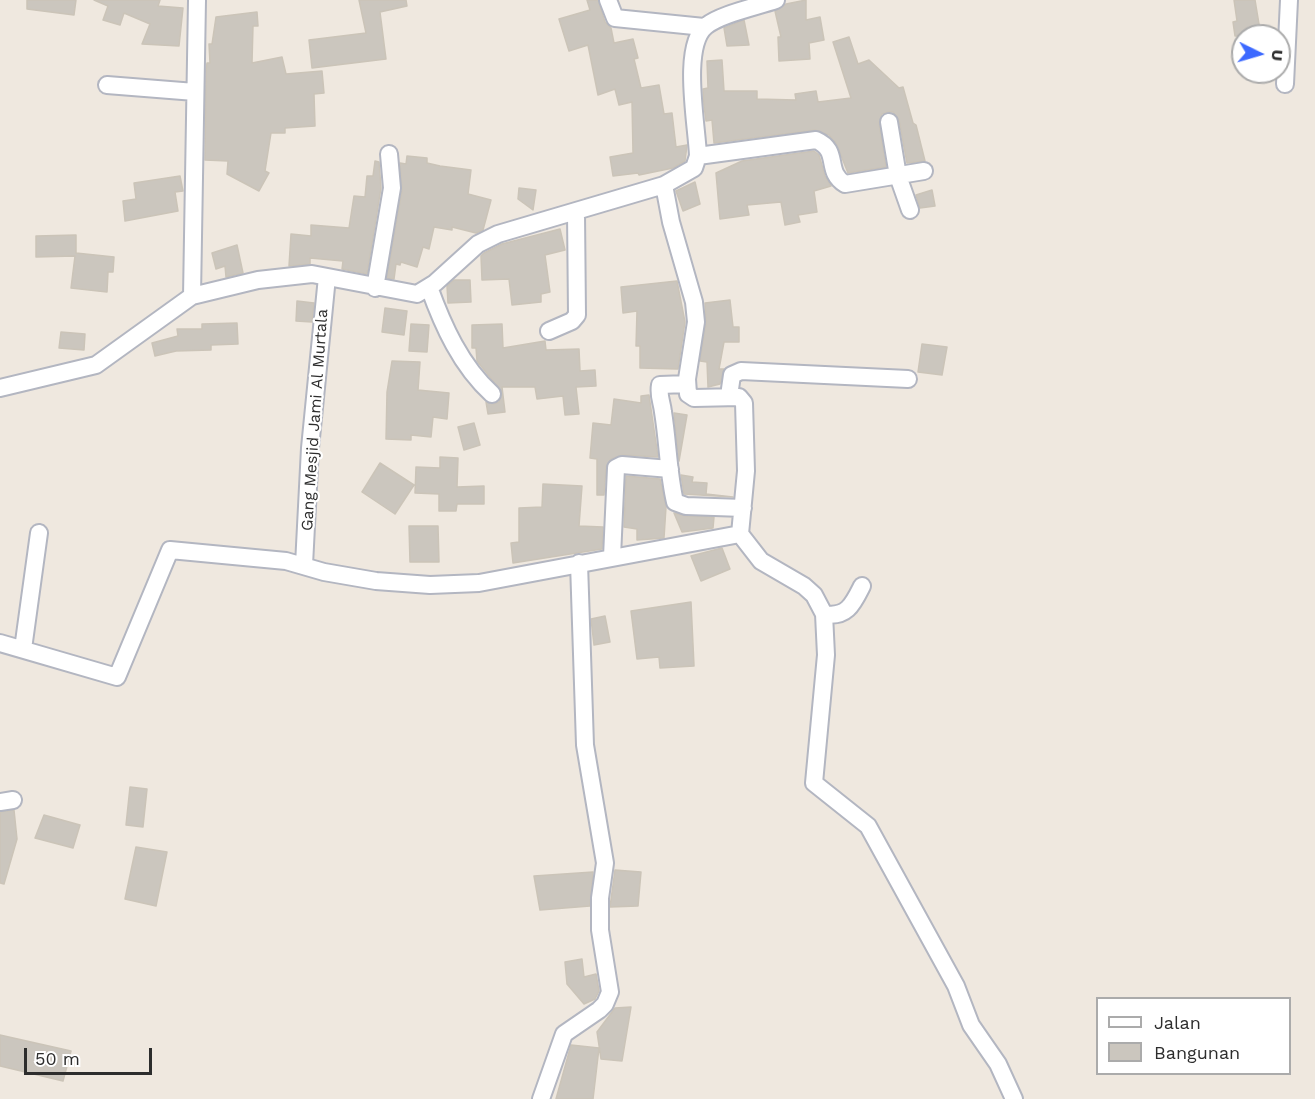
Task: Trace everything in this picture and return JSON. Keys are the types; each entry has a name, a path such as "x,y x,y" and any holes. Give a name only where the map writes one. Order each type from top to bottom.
{"street":[{"path":"192,296 197,0"},
{"path":"608,0 615,18 704,27 719,19 776,0"},
{"path":"1288,24 1289,0"},
{"path":"0,388 96,365 192,296 218,288 286,276 327,277 375,288 417,294 429,288 478,244 498,234 576,213 664,185 694,168 698,156 692,51 704,27"},
{"path":"107,85 195,92"},
{"path":"889,122 898,176 910,210"},
{"path":"698,156 816,140 826,144 831,152 834,172 845,184 924,171"},
{"path":"375,288 392,188 388,154"},
{"path":"664,185 694,302 696,322 687,384 688,394 694,398 729,396 742,399 746,410 740,534 761,561 804,586 814,595 824,614 826,655 814,783 861,818 874,836 956,986 971,1025 998,1065 1014,1099"},
{"path":"549,331 572,321 577,315 576,213"},
{"name":"Gang Mesjid Jami Al Murtala","path":"304,564 310,448 327,277"},
{"path":"429,288 440,319 464,362 478,382 492,394"},
{"path":"729,396 732,375 741,371 908,379"},
{"path":"687,384 660,385 658,395 663,410 675,502 686,506 743,508"},
{"path":"612,556 616,468 622,465 670,469"},
{"path":"23,649 39,533"},
{"path":"0,643 117,677 170,550 304,564 324,572 376,581 430,585 479,583 612,556 740,534"},
{"path":"541,1099 564,1034 599,1010 605,1004 610,992 600,930 600,898 604,863 602,840 585,745 579,563"},
{"path":"824,614 838,616 848,610 862,586"}],"building":[{"path":"27,0 76,0 74,15 27,9"},
{"path":"94,0 160,0 158,6 183,8 179,46 142,44 150,24 124,13 120,25 103,20 108,6"},
{"path":"359,0 406,0 407,6 380,12 386,59 312,68 309,40 366,33"},
{"path":"587,0 598,0 605,22 611,28 614,43 633,39 638,58 634,59 641,88 659,85 664,114 672,113 676,147 687,145 685,161 673,168 639,175 638,173 613,176 610,157 633,153 632,102 619,105 615,89 598,95 588,45 569,51 559,19 590,10"},
{"path":"806,0 806,20 820,17 824,40 809,43 810,59 779,61 778,37 781,37 775,11 786,4"},
{"path":"1234,0 1255,0 1259,24 1233,24 1237,21"},
{"path":"257,12 258,26 253,26 252,63 282,57 286,74 322,71 324,93 314,94 315,126 285,128 285,133 271,133 265,171 269,173 259,191 227,174 228,161 205,160 206,70 207,63 210,63 209,44 212,44 216,17"},
{"path":"744,20 749,45 727,46 724,28"},
{"path":"849,37 858,64 869,60 899,88 903,87 925,161 907,163 899,120 893,112 882,114 879,123 886,167 848,173 836,143 829,135 815,130 714,143 712,120 706,121 704,106 703,89 708,88 707,61 722,60 724,91 757,91 757,99 796,100 795,94 816,91 818,102 851,98 833,42"},
{"path":"814,151 819,155 825,176 831,186 814,191 817,212 798,215 800,222 785,225 781,202 747,205 749,215 720,219 716,173 742,161"},
{"path":"407,156 427,158 427,163 440,166 471,170 468,194 491,200 483,230 476,233 452,227 452,230 434,227 429,249 423,247 417,267 401,262 400,265 396,264 394,279 387,278 402,190 400,163 406,164"},
{"path":"375,161 379,162 381,188 367,274 342,269 343,261 310,258 310,264 289,266 291,234 311,236 311,225 349,228 354,196 365,197 367,176 373,176"},
{"path":"180,176 183,191 175,192 178,211 125,221 123,201 136,199 134,183"},
{"path":"695,182 700,204 683,211 676,191"},
{"path":"519,188 536,190 533,210 518,199"},
{"path":"932,190 935,206 920,208 916,195"},
{"path":"560,229 565,250 545,255 550,292 541,294 541,302 512,305 509,279 482,280 481,256 484,253 502,244"},
{"path":"76,235 76,253 114,257 113,272 108,272 107,292 71,288 75,256 36,257 36,236"},
{"path":"237,245 243,273 226,277 225,266 216,269 212,253"},
{"path":"454,280 470,280 471,302 448,303 447,286"},
{"path":"677,281 685,322 678,369 640,368 640,346 636,346 637,311 623,313 621,287"},
{"path":"730,300 733,327 739,327 739,342 724,342 719,369 724,369 720,384 708,387 707,362 700,361 706,323 705,303"},
{"path":"297,301 314,303 312,322 296,321"},
{"path":"385,308 407,311 404,335 382,332"},
{"path":"237,323 238,344 211,345 211,350 176,351 155,356 152,343 178,336 177,329 202,329 202,324"},
{"path":"411,324 429,325 427,352 409,351"},
{"path":"502,324 503,348 545,341 546,350 579,349 580,371 595,370 596,386 576,387 579,414 565,415 563,396 537,399 535,387 502,387 505,412 488,414 486,402 494,404 499,402 502,392 477,361 476,348 472,348 472,325"},
{"path":"61,332 85,334 84,350 59,348"},
{"path":"922,344 947,347 942,375 918,372"},
{"path":"392,361 420,362 418,390 449,393 447,419 433,417 431,437 411,435 411,440 386,439 387,392"},
{"path":"649,395 658,457 623,455 611,459 606,467 604,495 597,495 597,459 590,458 593,423 611,425 614,399 641,403 641,396"},
{"path":"674,413 687,415 679,461 676,433"},
{"path":"474,423 480,445 464,450 458,427"},
{"path":"440,457 458,458 457,487 484,486 484,504 457,504 456,511 439,511 439,494 415,493 416,467 440,468"},
{"path":"380,463 414,485 395,514 362,492"},
{"path":"681,475 693,477 692,482 707,483 706,494 733,497 684,494"},
{"path":"626,476 660,479 666,507 664,538 637,540 637,529 624,527"},
{"path":"543,484 582,486 579,526 603,527 602,549 513,563 511,543 519,542 519,508 542,507"},
{"path":"674,513 714,517 713,528 682,532"},
{"path":"409,526 438,526 439,562 410,562"},
{"path":"722,548 730,569 701,581 691,556"},
{"path":"691,602 694,666 660,668 659,657 637,659 631,611"},
{"path":"605,616 610,642 594,645 591,619"},
{"path":"130,787 147,789 143,827 126,825"},
{"path":"14,810 17,839 4,884 0,883 0,812"},
{"path":"44,815 80,825 73,848 35,838"},
{"path":"136,847 167,852 156,906 125,899"},
{"path":"615,870 641,872 638,906 610,907"},
{"path":"593,872 590,906 540,910 534,876"},
{"path":"582,959 584,977 596,974 599,991 595,999 584,1004 567,984 565,962"},
{"path":"631,1007 622,1061 601,1059 597,1032 615,1008"},
{"path":"0,1035 71,1051 63,1081 0,1066"},
{"path":"571,1045 599,1048 593,1099 556,1099"}]}
